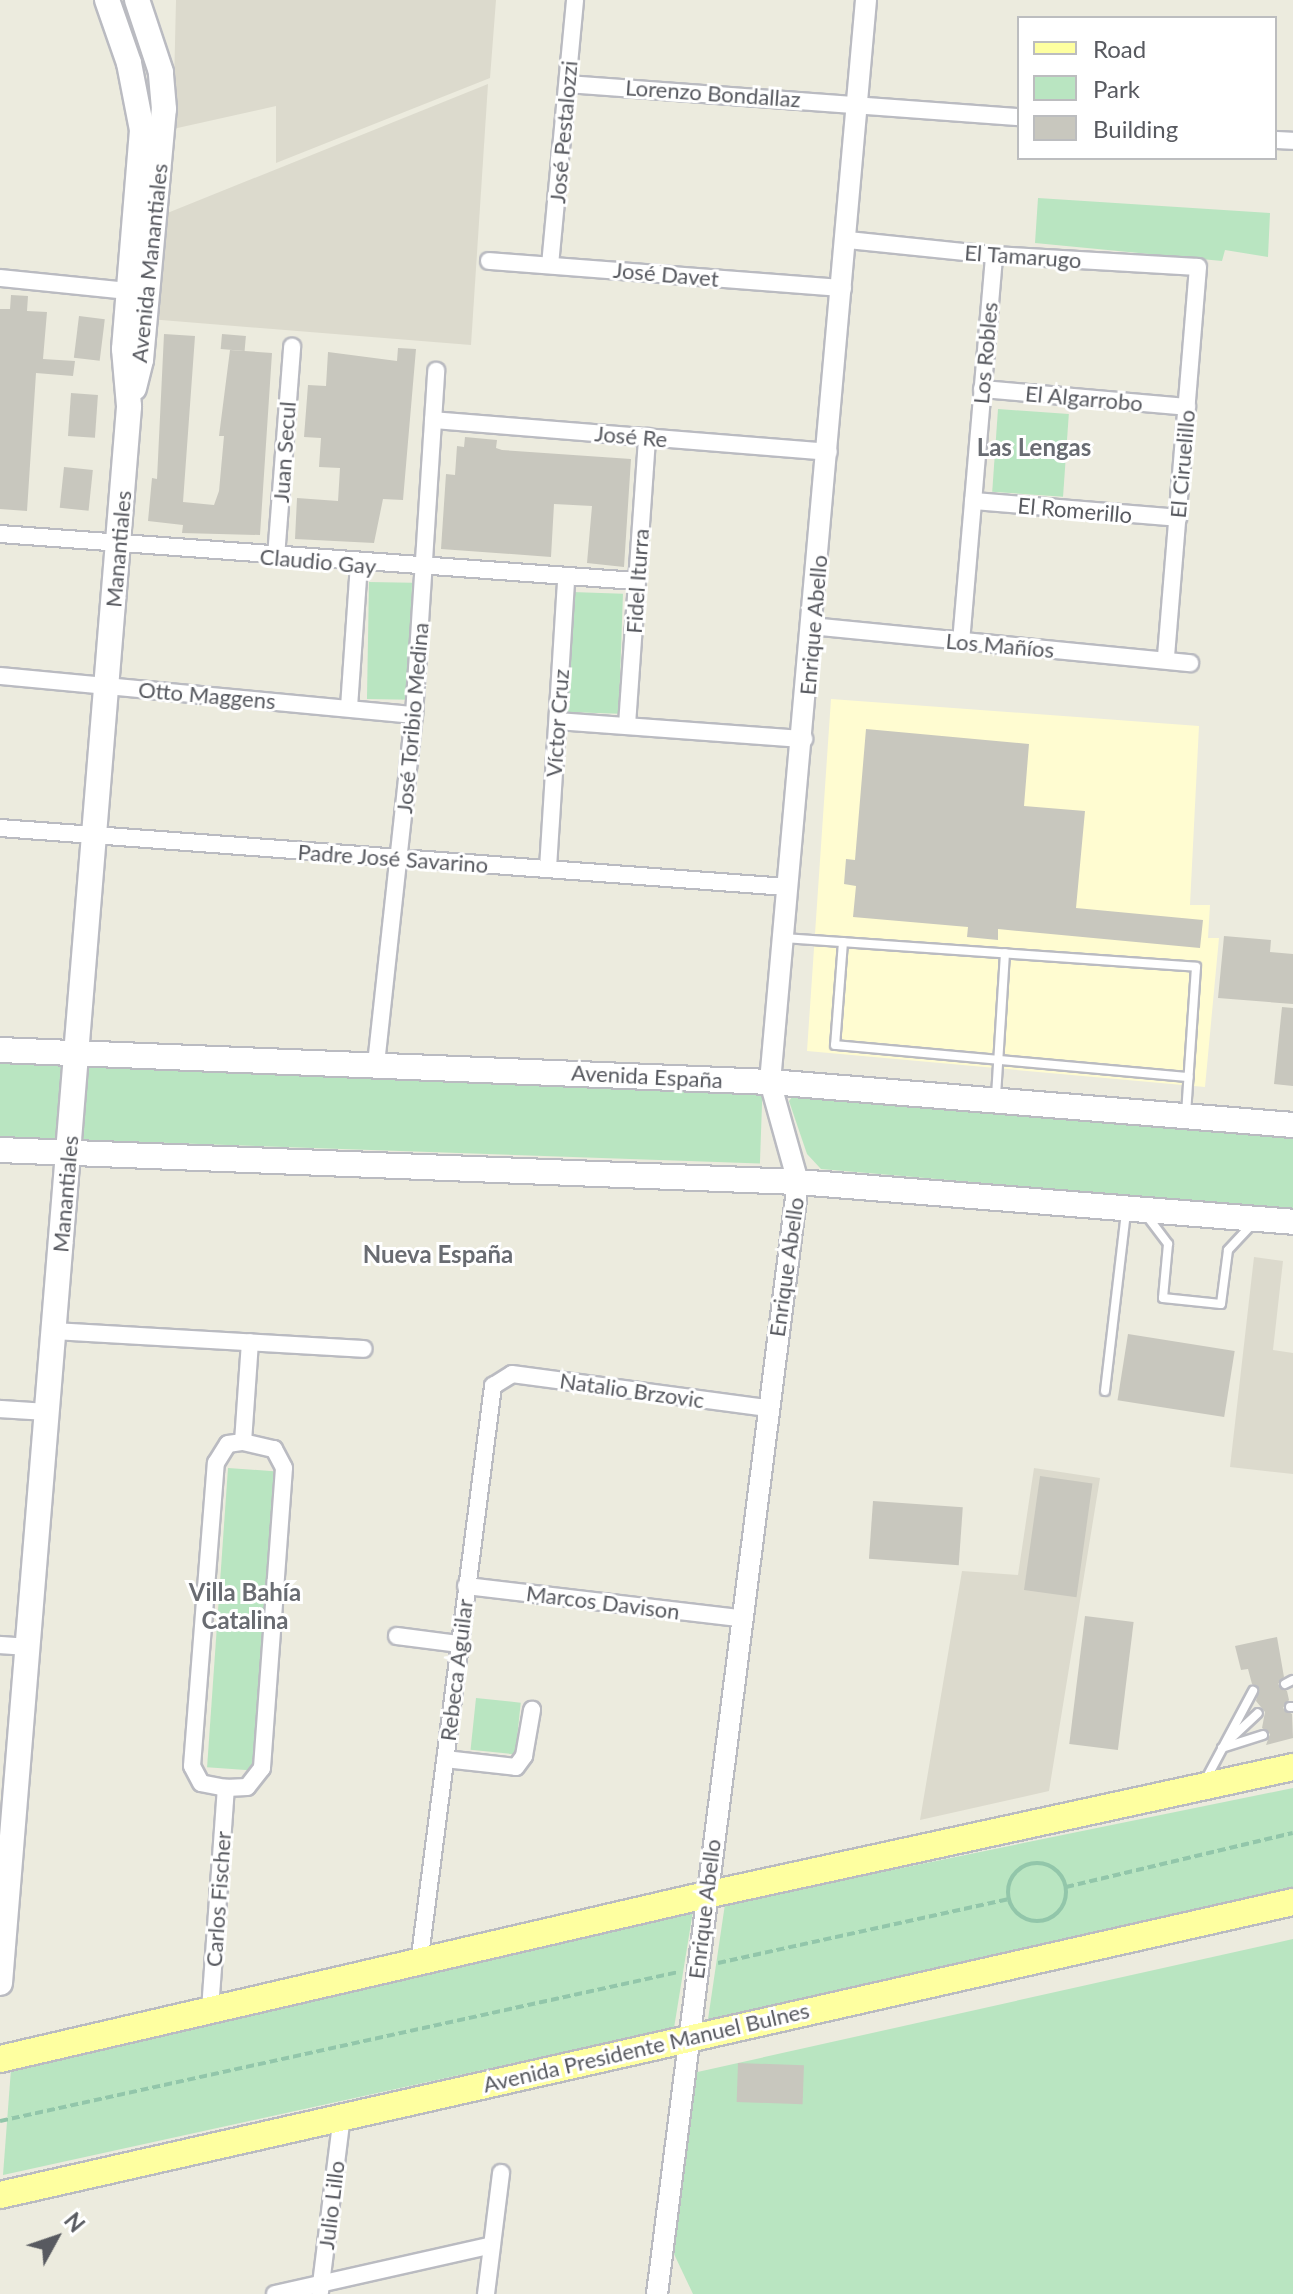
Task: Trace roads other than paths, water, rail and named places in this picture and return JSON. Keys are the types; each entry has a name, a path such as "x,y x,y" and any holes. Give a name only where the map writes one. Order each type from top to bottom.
{"main road":[{"name":"Avenida Manantiales","path":"107,0 129,63 142,130 127,291 129,406"},
{"name":"Avenida Manantiales","path":"129,406 141,360 164,109 161,72 137,0"},
{"name":"Manantiales","path":"0,1983 8,1789 28,1647 129,406"},
{"name":"Avenida España","path":"0,1050 770,1082 1293,1125"},
{"path":"0,1150 798,1182 1293,1222"},
{"path":"0,2059 706,1895 1293,1767"},
{"name":"Avenida Presidente Manuel Bulnes","path":"0,2195 1293,1902"}],"street":[{"name":"José Pestalozzi","path":"550,265 575,0"},
{"name":"Enrique Abello","path":"657,2294 739,1618 798,1182 770,1082 786,887 804,739 811,626 848,240 866,0"},
{"name":"Lorenzo Bondallaz","path":"568,84 859,102 1017,117"},
{"name":"El Tamarugo","path":"848,240 994,255 1198,267"},
{"name":"Los Robles","path":"961,642 994,255"},
{"name":"José Davet","path":"489,261 843,288"},
{"name":"El Ciruelillo","path":"1166,660 1198,267"},
{"path":"0,278 127,291"},
{"name":"Juan Secul","path":"276,557 292,347"},
{"name":"José Toribio Medina","path":"376,1064 414,715 436,371"},
{"name":"El Algarrobo","path":"982,389 1187,407"},
{"name":"José Re","path":"433,420 829,452"},
{"name":"Fidel Iturra","path":"627,725 647,437"},
{"name":"El Romerillo","path":"973,501 1178,518"},
{"name":"Claudio Gay","path":"0,534 424,569 636,581"},
{"path":"349,707 359,564"},
{"name":"Víctor Cruz","path":"548,868 566,579"},
{"name":"Los Mañíos","path":"811,626 1190,663"},
{"name":"Otto Maggens","path":"0,676 414,715"},
{"path":"558,721 804,739"},
{"name":"Padre José Savarino","path":"0,828 786,887"},
{"path":"53,1331 363,1349"},
{"path":"243,1442 250,1342"},
{"name":"Natalio Brzovic","path":"499,1378 512,1374 766,1408"},
{"name":"Rebeca Aguilar","path":"419,1964 491,1390 499,1378"},
{"path":"0,1409 47,1412"},
{"path":"243,1442 274,1449 284,1468 262,1768 247,1787 226,1788 201,1783 192,1766 216,1463 228,1444 243,1442"},
{"name":"Marcos Davison","path":"466,1586 739,1618"},
{"path":"397,1636 459,1644"},
{"path":"0,1645 28,1647"},
{"path":"445,1759 516,1767 524,1756 532,1710"},
{"name":"Carlos Fischer","path":"210,2010 226,1788"},
{"name":"Julio Lillo","path":"320,2288 342,2116"},
{"path":"486,2294 501,2173"},
{"path":"275,2294 320,2288 492,2245"}],"lane":[{"path":"782,937 1196,967 1186,1117"},
{"path":"843,942 835,1045 1189,1077"},
{"path":"996,1101 1005,953"},
{"path":"1134,1209 1168,1244 1163,1298 1221,1304 1228,1250 1256,1219"},
{"path":"1105,1391 1134,1209"},
{"path":"1202,1787 1253,1691"},
{"path":"1221,1749 1258,1713"},
{"path":"1221,1749 1263,1735"}],"district":[{"name":"Las Lengas","path":"1034,447"},
{"name":"Nueva España","path":"438,1254"},
{"name":"Villa Bahía Catalina","path":"245,1606"}]}
